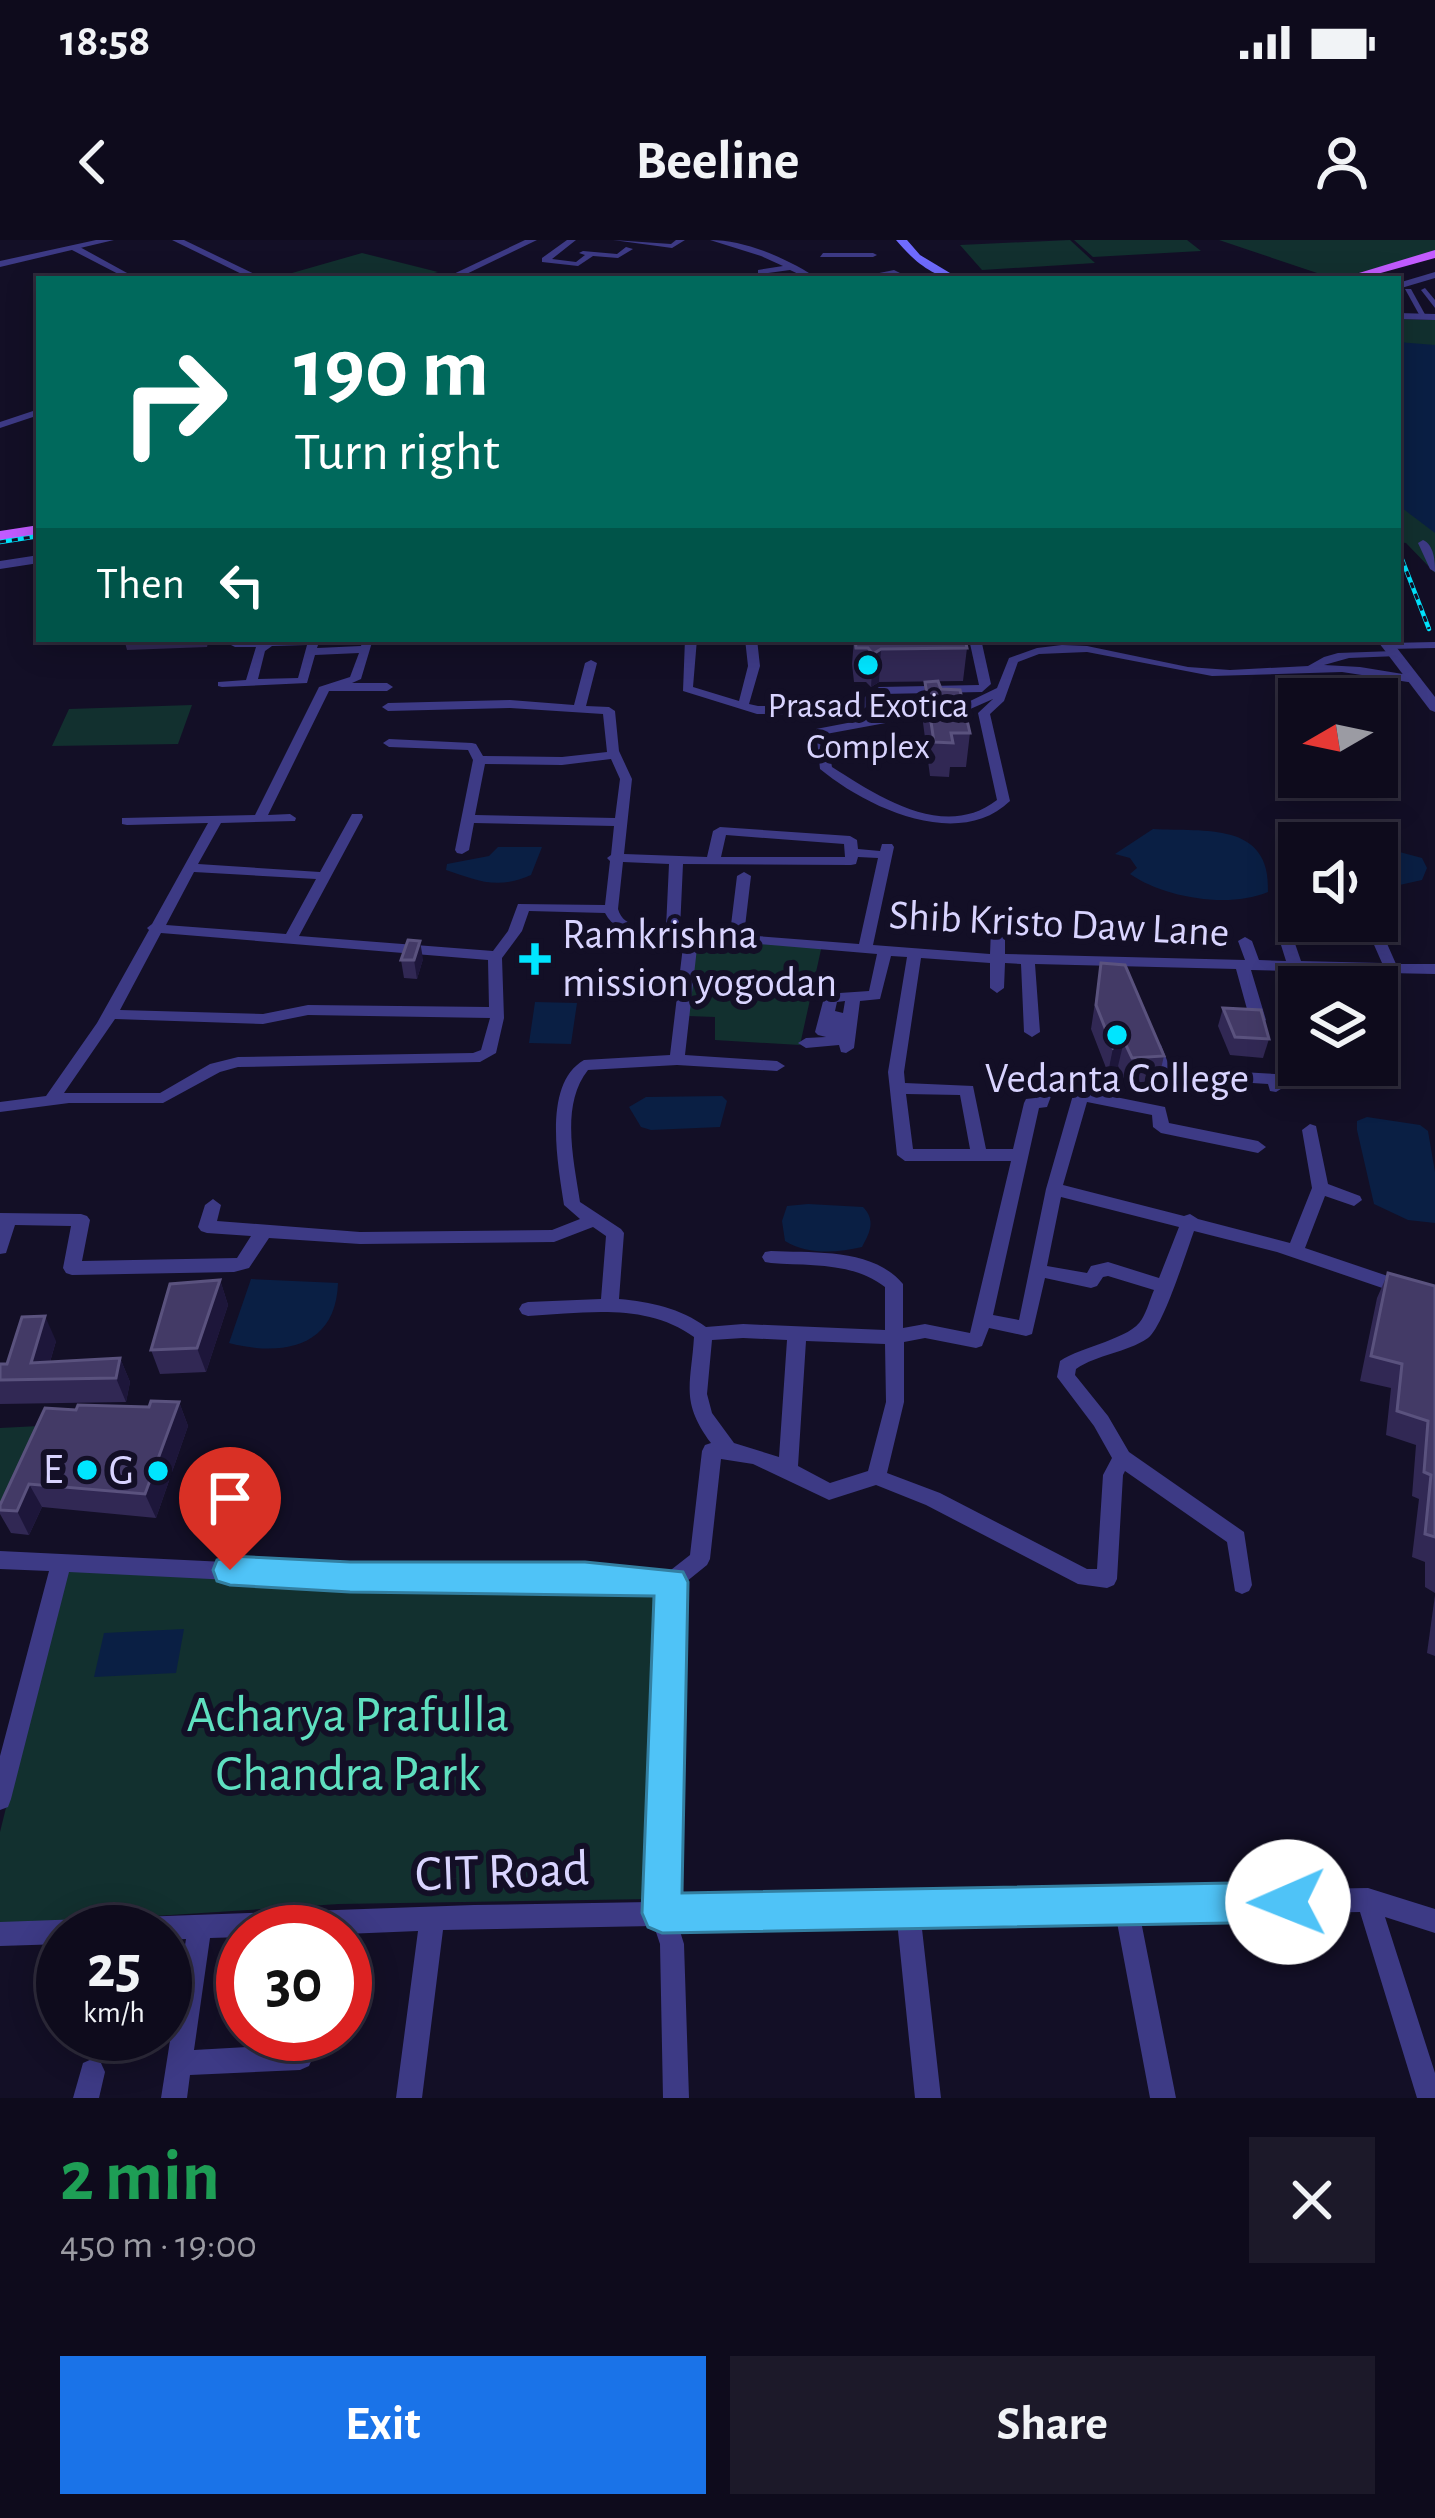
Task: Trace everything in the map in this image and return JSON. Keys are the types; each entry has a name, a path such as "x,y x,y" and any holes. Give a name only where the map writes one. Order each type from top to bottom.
{"main road":[{"path":"889,240 933,273"},
{"path":"901,240 933,273"},
{"path":"1358,276 1435,258"},
{"path":"1385,276 1435,258"},
{"path":"0,536 36,530"},
{"path":"0,547 36,541"}],"street":[{"path":"0,262 109,240"},
{"path":"162,240 245,276"},
{"path":"177,240 246,276"},
{"path":"454,276 532,240"},
{"path":"467,276 544,240"},
{"path":"572,240 541,263 578,264 591,254"},
{"path":"617,240 673,246 681,240"},
{"path":"719,240 766,254 810,276"},
{"path":"751,240 781,249 766,254"},
{"path":"873,255 826,255 828,240 889,240"},
{"path":"80,244 129,276"},
{"path":"558,250 618,256 629,250"},
{"path":"767,276 761,272 794,267"},
{"path":"1429,316 1403,288 1435,275"},
{"path":"1425,290 1434,302"},
{"path":"1401,304 1415,304"},
{"path":"0,425 36,413"},
{"path":"1423,543 1435,569"},
{"path":"0,565 36,559"},
{"path":"235,644 259,642"},
{"path":"251,683 260,649 270,642"},
{"path":"691,642 687,689 757,710 842,711 856,709 878,691 982,688 976,642"},
{"path":"743,706 754,666 752,642"},
{"path":"222,684 351,682 367,644 313,644 303,681"},
{"path":"1309,671 1319,661 1388,646 1435,645"},
{"path":"1388,646 1435,707"},
{"path":"984,713 998,701 1012,661 1048,651 1130,654 1179,670 1213,674 1363,670 1414,680"},
{"path":"1356,655 1363,670"},
{"path":"579,708 591,663"},
{"path":"260,818 325,687 387,687"},
{"path":"984,713 1004,801 992,814 975,819 896,811 826,770 820,732 887,719 910,708 968,706 1002,690"},
{"path":"0,1107 51,1100 163,1098 215,1068 238,1062 475,1058 489,1050 496,1012 496,956 515,931 523,908 611,909 626,779 616,755 609,711 510,704 388,707"},
{"path":"968,706 984,713"},
{"path":"389,743 472,746 479,760 462,850"},
{"path":"479,760 562,761 616,755"},
{"path":"291,938 357,817"},
{"path":"51,1100 110,1014 217,818"},
{"path":"127,821 290,818"},
{"path":"468,819 618,822"},
{"path":"614,858 676,861 712,861 851,861 853,852 850,840 720,831 712,861"},
{"path":"853,852 886,851 866,947"},
{"path":"673,933 676,861"},
{"path":"190,868 326,876"},
{"path":"736,938 744,876"},
{"name":"Shib Kristo Daw Lane","path":"611,909 627,929 691,935 1028,961 1278,968"},
{"path":"154,928 496,956"},
{"path":"997,988 998,929"},
{"path":"677,1060 691,935"},
{"path":"1245,941 1258,1019"},
{"path":"823,1032 829,998 875,996 885,949"},
{"path":"916,952 906,993 898,1088 905,1155 1018,1155"},
{"path":"1028,961 1032,1032"},
{"path":"1121,963 1130,985"},
{"name":"Shib Kristo Daw Lane","path":"1398,968 1435,969"},
{"path":"806,1043 833,1042 846,997"},
{"path":"846,997 846,1048"},
{"path":"110,1014 263,1018 308,1010 496,1012"},
{"path":"1147,1029 1164,1073 1275,1079 1276,1087"},
{"path":"591,1221 572,1205 564,1144 565,1110 578,1068 677,1060 777,1066"},
{"path":"528,1309 609,1307 660,1313 693,1325 703,1334 892,1337 926,1331 976,1341 1032,1102 1041,1102 1048,1083 1021,1076 1004,1080"},
{"path":"898,1088 967,1090 980,1154"},
{"path":"983,1320 1026,1329 1054,1189 1081,1095 1160,1111 1161,1127 1258,1147"},
{"path":"1295,1251 1320,1188 1310,1130"},
{"path":"1320,1188 1354,1200"},
{"path":"1054,1189 1190,1220 1435,1299"},
{"path":"213,1205 207,1227 360,1238 554,1236 591,1221 604,1222 615,1233 609,1307"},
{"path":"0,1248 4,1219 81,1220 72,1268 234,1264 243,1263 264,1231"},
{"path":"1190,1220 1148,1328 1133,1340 1100,1347 1066,1366 1070,1386 1101,1421 1121,1458 1237,1538 1242,1585"},
{"path":"771,1257 880,1270 894,1283 895,1402 876,1477"},
{"path":"1037,1270 1091,1281 1097,1271 1108,1269 1166,1287"},
{"path":"788,1471 797,1333"},
{"path":"703,1334 693,1397 699,1415 727,1448 829,1492 876,1477 933,1499 1085,1578 1107,1579 1113,1475 1121,1458"},
{"path":"0,1560 350,1577 585,1577 671,1582 700,1559 712,1451 727,1448"},
{"path":"0,1799 62,1562"},
{"path":"671,1582 662,1913 672,1944 676,2098"},
{"path":"1369,1900 1430,2098"},
{"name":"CIT Road","path":"0,1934 662,1913 1369,1900 1435,1922"},
{"path":"1126,1906 1163,2098"},
{"path":"908,1908 928,2098"},
{"path":"409,2098 432,1919"},
{"path":"174,2098 200,1927"},
{"path":"181,2063 216,2061"}],"green space":[{"path":"1070,240 1095,263 982,270 960,245"},
{"path":"1074,240 1187,240 1201,251 1093,257"},
{"path":"1219,240 1435,240 1435,253 1347,276 1326,276"},
{"path":"362,253 438,272 423,276 292,273"},
{"path":"1401,319 1435,320 1435,573 1401,542"},
{"path":"192,705 178,744 52,746 69,709"},
{"path":"694,938 822,945 800,1045 715,1040 715,1017 688,1016"},
{"path":"39,1426 0,1510 0,1428"},
{"name":"Acharya Prafulla Chandra Park","path":"65,1569 542,1582 661,1592 652,1899 216,1905 216,1912 192,1914 192,1905 36,1905 36,1924 0,1926 0,1832"}],"water":[{"path":"1401,342 1435,345 1435,533 1401,507"},
{"path":"1153,829 1213,832 1247,842 1266,869 1268,892 1215,900 1144,882 1130,874 1137,868 1130,858 1115,854"},
{"path":"498,847 542,847 531,875 518,880 486,882 446,870 447,864 489,856"},
{"path":"1398,852 1422,858 1427,868 1422,880 1398,885"},
{"path":"535,1002 577,1003 571,1044 529,1043"},
{"path":"722,1096 727,1101 720,1127 651,1130 641,1127 629,1107 646,1097"},
{"path":"1367,1117 1420,1125 1428,1131 1435,1172 1435,1223 1408,1220 1374,1204 1357,1130 1357,1121"},
{"path":"787,1206 863,1207 871,1222 862,1247 823,1252 785,1241 782,1221"},
{"path":"251,1279 338,1283 335,1305 317,1334 303,1342 269,1349 229,1343"},
{"path":"184,1629 176,1673 94,1677 104,1633"}],"building":[{"path":"855,642 966,642 967,648 881,649 873,654 868,648 856,648"},
{"path":"938,681 941,689 960,690 970,733 951,733 953,743 934,742 925,682"},
{"path":"408,940 420,941 414,960 401,960"},
{"path":"1101,963 1125,965 1164,1056 1132,1058 1124,1041 1113,1048 1096,1005"},
{"path":"1223,1008 1261,1010 1269,1039 1235,1037"},
{"path":"1388,1273 1435,1286 1435,1537 1425,1534 1431,1475 1424,1472 1428,1421 1397,1411 1402,1364 1371,1356"},
{"path":"220,1280 197,1348 151,1350 170,1284"},
{"path":"45,1316 31,1363 120,1358 116,1378 0,1380 0,1364 7,1364 22,1317"},
{"path":"151,1401 179,1402 145,1494 29,1484 17,1511 0,1510 45,1408 149,1407"}],"railway":[{"path":"0,542 36,536"},
{"path":"1401,557 1429,629"}],"place":[{"name":"Prasad Exotica Complex","path":"868,665"},
{"name":"Ramkrishna mission yogodan","path":"535,959"},
{"name":"Vedanta College","path":"1117,1035"},
{"name":"E","path":"87,1470"},
{"name":"G","path":"158,1471"}],"route":[{"path":"230,1570 350,1577 585,1577 671,1582 662,1913 1288,1902"}]}
